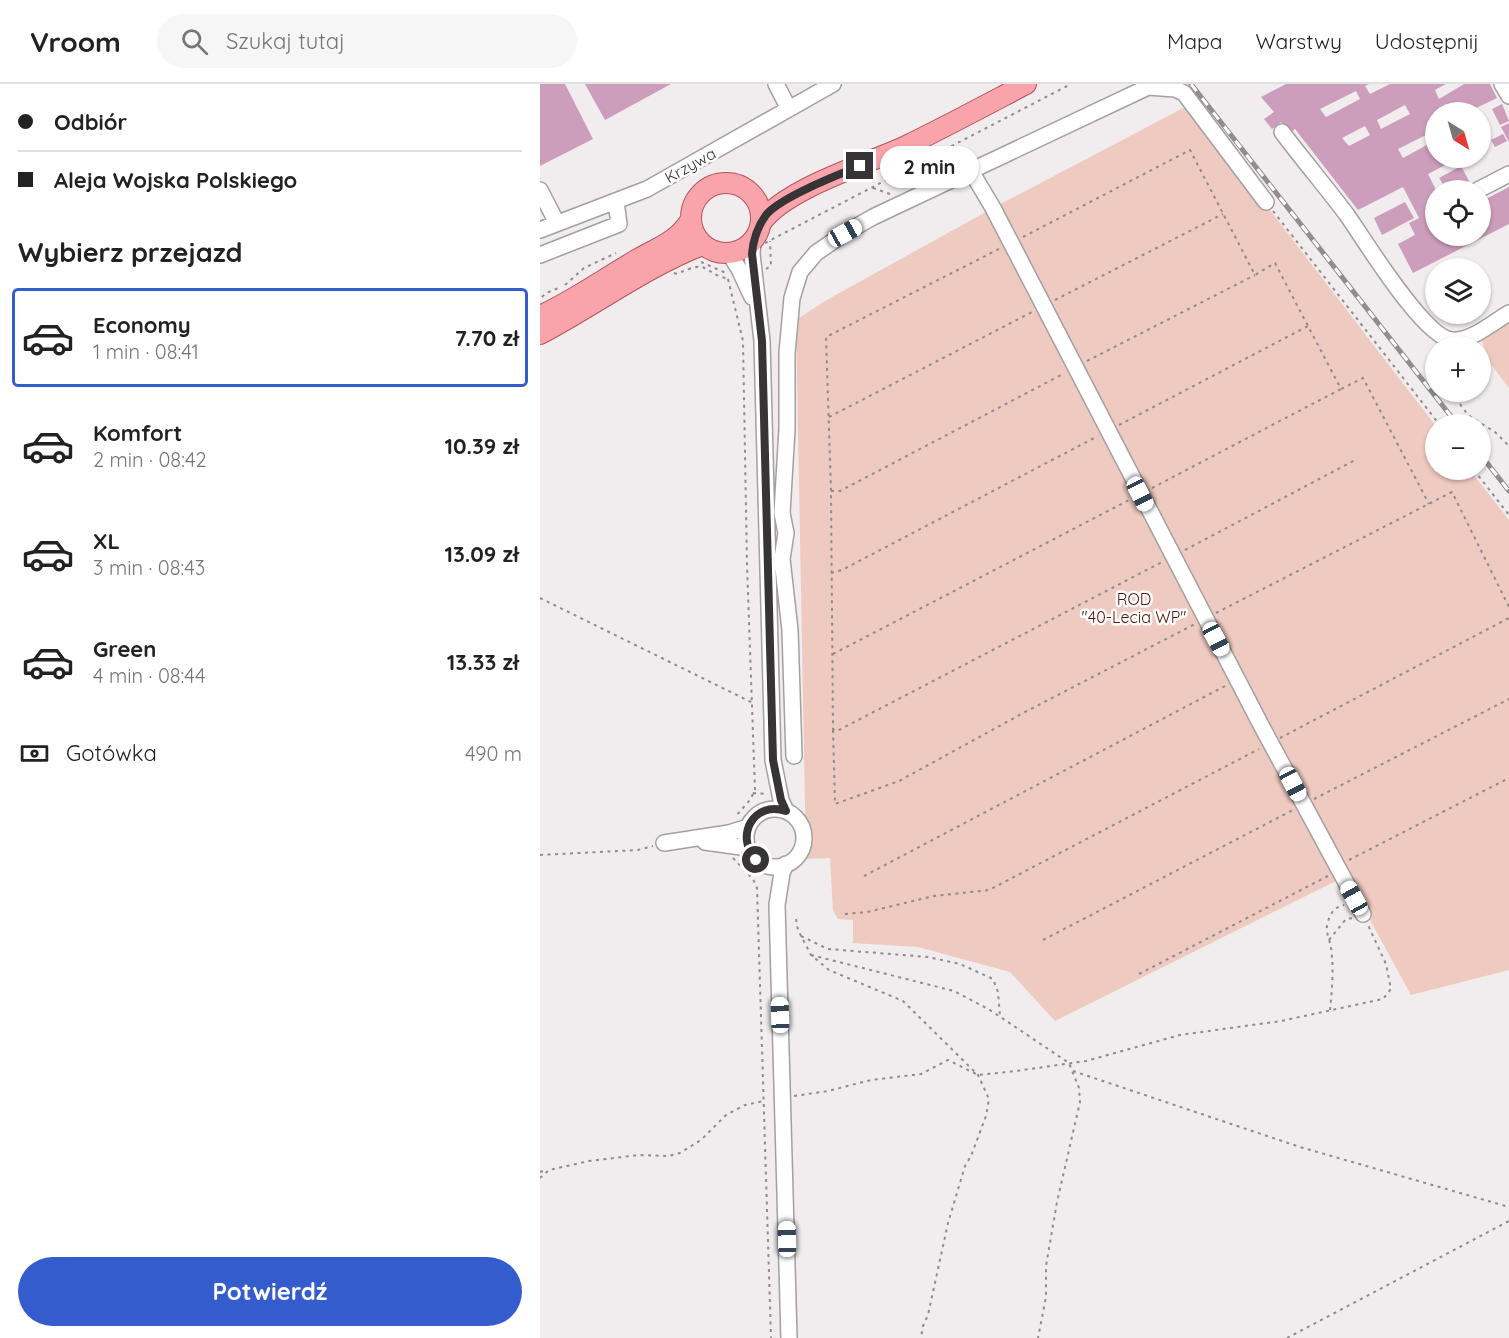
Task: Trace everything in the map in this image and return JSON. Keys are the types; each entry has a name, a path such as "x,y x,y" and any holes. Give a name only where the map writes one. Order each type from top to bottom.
{"main road":[{"path":"690,221 694,234 702,245 715,252 729,253 742,249 761,234 775,207 822,181 906,146 1026,84"},
{"path":"540,316 576,298 672,241 686,228 690,221 694,201 709,186 730,182 756,194 768,195 822,181"},
{"path":"748,190 760,208 761,234"},
{"path":"540,334 578,314 649,269 702,245"}],"street":[{"path":"776,84 789,109"},
{"name":"Krzywa","path":"540,230 616,202 656,184 833,84"},
{"path":"1502,84 1509,96"},
{"path":"794,756 790,630 782,559 786,533 782,513 789,331 792,298 800,272 816,253 845,233 907,200 1139,90 1158,87 1175,88 1184,93 1266,202"},
{"path":"1281,132 1347,216 1392,283 1436,333 1450,340 1458,340 1470,336 1509,313"},
{"path":"971,171 1044,306 1270,743 1366,920"},
{"path":"1491,183 1509,174"},
{"path":"540,190 557,223"},
{"path":"540,255 619,224 616,202"},
{"path":"761,234 752,254 762,341 773,760 781,800 786,811 799,822 803,840 799,853 786,864 782,873 777,905 789,1338"},
{"path":"729,253 758,311"},
{"path":"763,430 787,429"},
{"path":"773,760 767,803 762,812 751,821 746,834 748,848 756,860 766,865 786,864"},
{"path":"762,812 776,809 786,811"},
{"path":"664,843 729,833 748,827"},
{"path":"690,840 748,848"},
{"path":"766,865 777,905"}],"path":[{"path":"761,234 872,187 1071,84"},
{"path":"1255,275 1190,150 826,337 831,491 832,729 835,804 899,781 1025,712 1452,492 1509,607"},
{"path":"872,187 907,200"},
{"path":"1266,202 1431,414"},
{"path":"827,418 1223,214"},
{"path":"831,491 840,491 1275,263 1341,389"},
{"path":"727,273 733,298"},
{"path":"831,573 842,570 1308,326"},
{"path":"832,654 1364,378 1429,504"},
{"path":"1458,402 1468,415 1495,432 1509,446"},
{"path":"832,729 837,731 1357,459"},
{"path":"1482,480 1509,515"},
{"path":"540,598 753,703"},
{"path":"845,914 867,912 934,896 989,890 1509,618"},
{"path":"864,876 1237,680"},
{"path":"1043,940 1509,699"},
{"path":"1139,974 1331,874 1337,867 1509,778"},
{"path":"540,855 638,850 664,843"},
{"path":"783,1098 828,1091 871,1080 921,1074 948,1060 978,1075 1069,1063 1180,1035 1281,1021 1383,999 1391,989 1386,964 1366,920 1350,902 1336,907 1327,928 1333,983 1330,1010"},
{"path":"1329,940 1346,920 1353,918 1366,920"},
{"path":"796,919 798,930 812,954 829,970 903,1001 978,1075 989,1099 986,1116 965,1166 948,1223 921,1338"},
{"path":"801,936 828,949 928,957 960,964 993,978 998,992 1000,1016"},
{"path":"812,954 954,991 1000,1016 1069,1063 1079,1088 1080,1102 1057,1202 1046,1266 1046,1297 1038,1338"},
{"path":"1073,1071 1300,1147 1509,1207"},
{"path":"540,1172 589,1161 639,1155 669,1156 681,1153 701,1140 726,1115 746,1105 764,1101"},
{"path":"540,1178 549,1170"},
{"path":"1287,1338 1509,1221"}],"green space":[{"name":"ROD \"40-Lecia WP\"","path":"1189,105 1427,414 1425,480 1478,480 1509,520 1509,970 1411,995 1346,876 1055,1021 1010,972 918,947 853,943 853,920 838,919 833,910 830,858 806,859 796,320 825,301 993,208"},
{"path":"1509,322 1509,388 1491,364 1491,336 1489,336"}],"building":[{"path":"540,84 565,84 593,139 540,166"},
{"path":"585,84 671,84 605,120"},
{"path":"1286,84 1369,84 1365,86 1370,94 1390,84 1446,84 1435,90 1439,99 1464,84 1490,84 1497,98 1489,102 1425,102 1425,136 1398,149 1403,158 1425,146 1425,168 1440,168 1428,174 1431,180 1425,180 1425,246 1466,246 1442,258 1425,258 1425,267 1413,273 1398,244 1415,235 1409,223 1419,218 1403,187 1358,210 1295,129 1290,133 1281,122 1272,129 1264,119 1274,112 1261,97","holes":["1356,91 1360,99 1326,117 1320,109","1405,105 1410,114 1381,129 1377,120","1365,126 1370,135 1349,146 1342,138"]},
{"path":"1502,104 1509,121 1500,125 1492,109"},
{"path":"1509,123 1509,142 1501,127"},
{"path":"1503,134 1507,141 1495,147 1491,140"},
{"path":"1457,168 1462,168 1468,180 1440,180 1439,178"},
{"path":"1509,187 1509,224 1491,233 1491,196"},
{"path":"1405,202 1414,218 1382,235 1374,218"}],"railway":[{"path":"1191,84 1449,414"},
{"path":"1491,468 1509,491"}],"route":[{"path":"756,860 746,841 751,821 769,809 786,811 781,800 773,760 762,341 752,254 753,240 767,213 775,207 822,181 860,166"}]}
